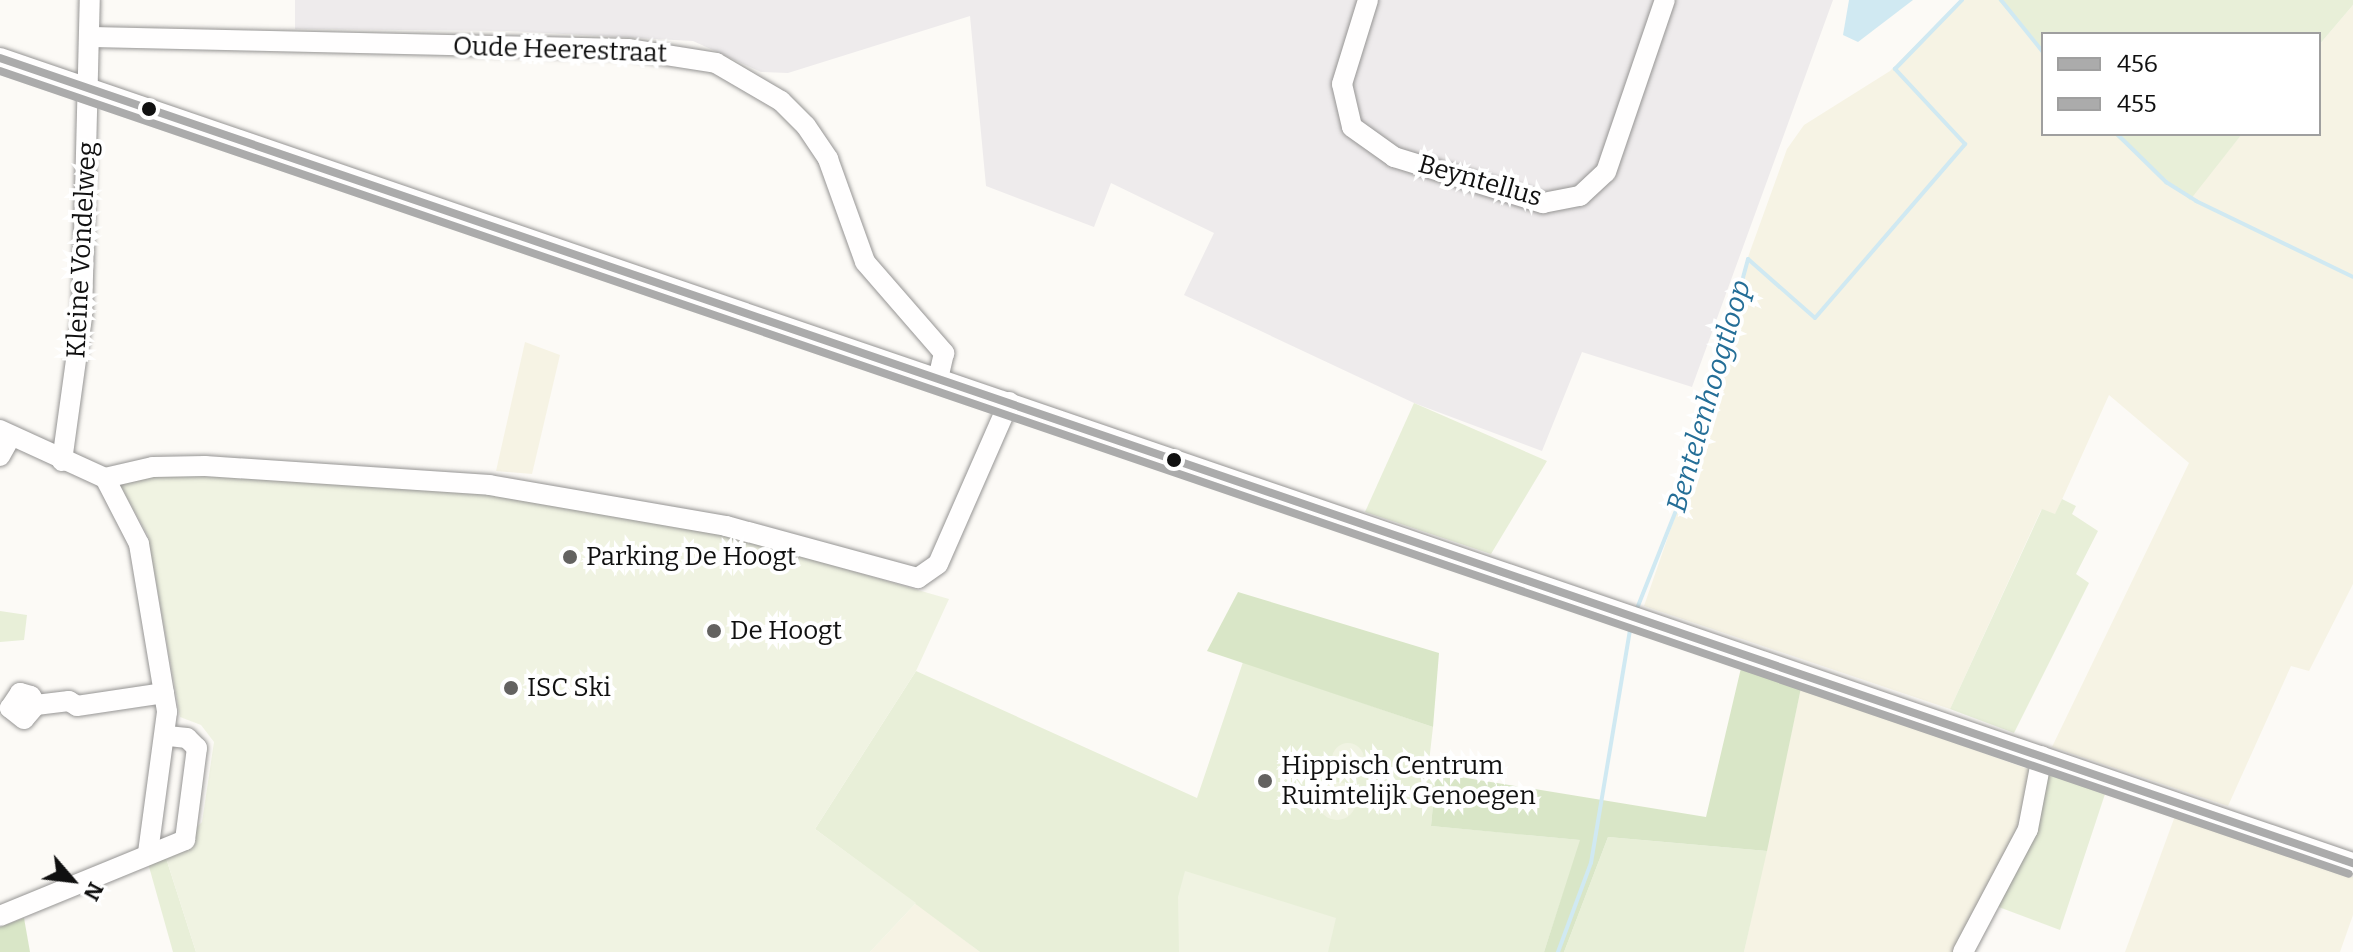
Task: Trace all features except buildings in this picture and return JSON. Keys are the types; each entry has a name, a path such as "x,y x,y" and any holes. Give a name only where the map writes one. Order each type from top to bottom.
{"street":[{"name":"Kleine Vondelweg","path":"62,461 82,317 92,37 90,0"},
{"name":"Beyntellus","path":"1368,0 1342,84 1352,127 1394,157 1543,203 1580,196 1608,168 1665,0"},
{"name":"Oude Heerestraat","path":"92,37 628,49 716,63 781,101 806,126 828,159 865,262 944,353 938,378"},
{"path":"0,58 2353,863"},
{"path":"0,456 5,433 105,478 153,467 205,466 489,485 726,526 918,578 938,564 1009,402"},
{"path":"105,478 139,544 164,693 167,736 148,853"},
{"path":"36,705 136,701 164,693"},
{"path":"0,916 185,840 197,748 187,738 167,736"},
{"path":"1963,952 2028,829 2042,756"}],"shaded area":[{"path":"295,0 1833,0 1692,387 1582,352 1542,451 1414,403 1184,295 1214,233 1111,183 1094,227 986,186 970,16 788,73 761,72 693,41 508,31 295,29"},
{"path":"1961,0 1998,0 2041,50 2041,136 2115,136 2189,199 2240,136 2321,136 2321,43 2353,5 2353,584 2309,671 2291,666 2228,806 2052,747 2189,463 2109,395 2055,515 2041,510 1950,709 1644,606 1706,427 1748,257 1787,149 1804,125 1890,71"},
{"path":"525,342 560,355 532,474 496,471"},
{"path":"1801,688 2031,770 2024,829 1958,952 1744,952"},
{"path":"2175,816 2353,877 2353,915 2340,952 2125,952"},
{"path":"916,903 980,952 870,952"}],"green space":[{"path":"1998,0 2353,0 2353,5 2321,43 2321,32 2041,32 2041,50"},
{"path":"2115,136 2240,136 2190,200"},
{"path":"1414,403 1547,461 1491,554 1365,512"},
{"path":"150,473 491,493 592,508 745,540 949,599 916,671 815,829 916,903 870,952 196,952 166,858 202,822 214,742 201,725 180,717 148,536 120,485 127,477"},
{"path":"2062,499 2076,506 2072,514 2098,531 2076,574 2089,583 2014,733 1950,709 2042,509 2055,514"},
{"path":"1238,592 1439,653 1433,727 1207,651"},
{"path":"0,611 27,615 24,640 0,642"},
{"path":"1243,662 1433,727 1428,771 1436,773 1431,826 1581,840 1544,952 980,952 815,829 916,671 1197,798"},
{"path":"1741,668 1801,688 1767,851 1608,837 1564,952 1544,952 1580,840 1431,826 1436,773 1706,817"},
{"path":"1348,743 1359,748 1364,759 1359,770 1348,775 1337,770 1332,759 1337,748"},
{"path":"2049,772 2106,791 2060,930 1996,906 2043,775"},
{"path":"1337,782 1351,787 1356,801 1351,815 1337,820 1323,815 1318,801 1323,787"},
{"path":"1608,837 1767,851 1744,952 1564,952"},
{"path":"166,858 196,952 173,952 148,863"},
{"path":"1185,871 1336,918 1328,952 1179,952 1178,897"},
{"path":"24,918 30,952 0,952 0,927"}],"water":[{"path":"1849,0 1913,0 1858,42 1843,35"}],"waterway":[{"name":"Bentelenhoogtloop","path":"1636,611 1688,480 1748,259 1815,318 1965,144 1895,69 1962,0"},
{"name":"Bentelenhoogtloop","path":"2001,0 2041,50"},
{"name":"Bentelenhoogtloop","path":"2119,136 2166,182 2196,201 2353,277"},
{"name":"Bentelenhoogtloop","path":"1558,952 1591,863 1631,623"}],"transit line":[{"name":"456","path":"0,58 2353,863"},
{"name":"455","path":"0,71 2349,874"}],"place":[{"name":"Parking De Hoogt","path":"570,557"},
{"name":"De Hoogt","path":"714,631"},
{"name":"ISC Ski","path":"511,688"},
{"name":"Hippisch Centrum Ruimtelijk Genoegen","path":"1265,781"}]}
